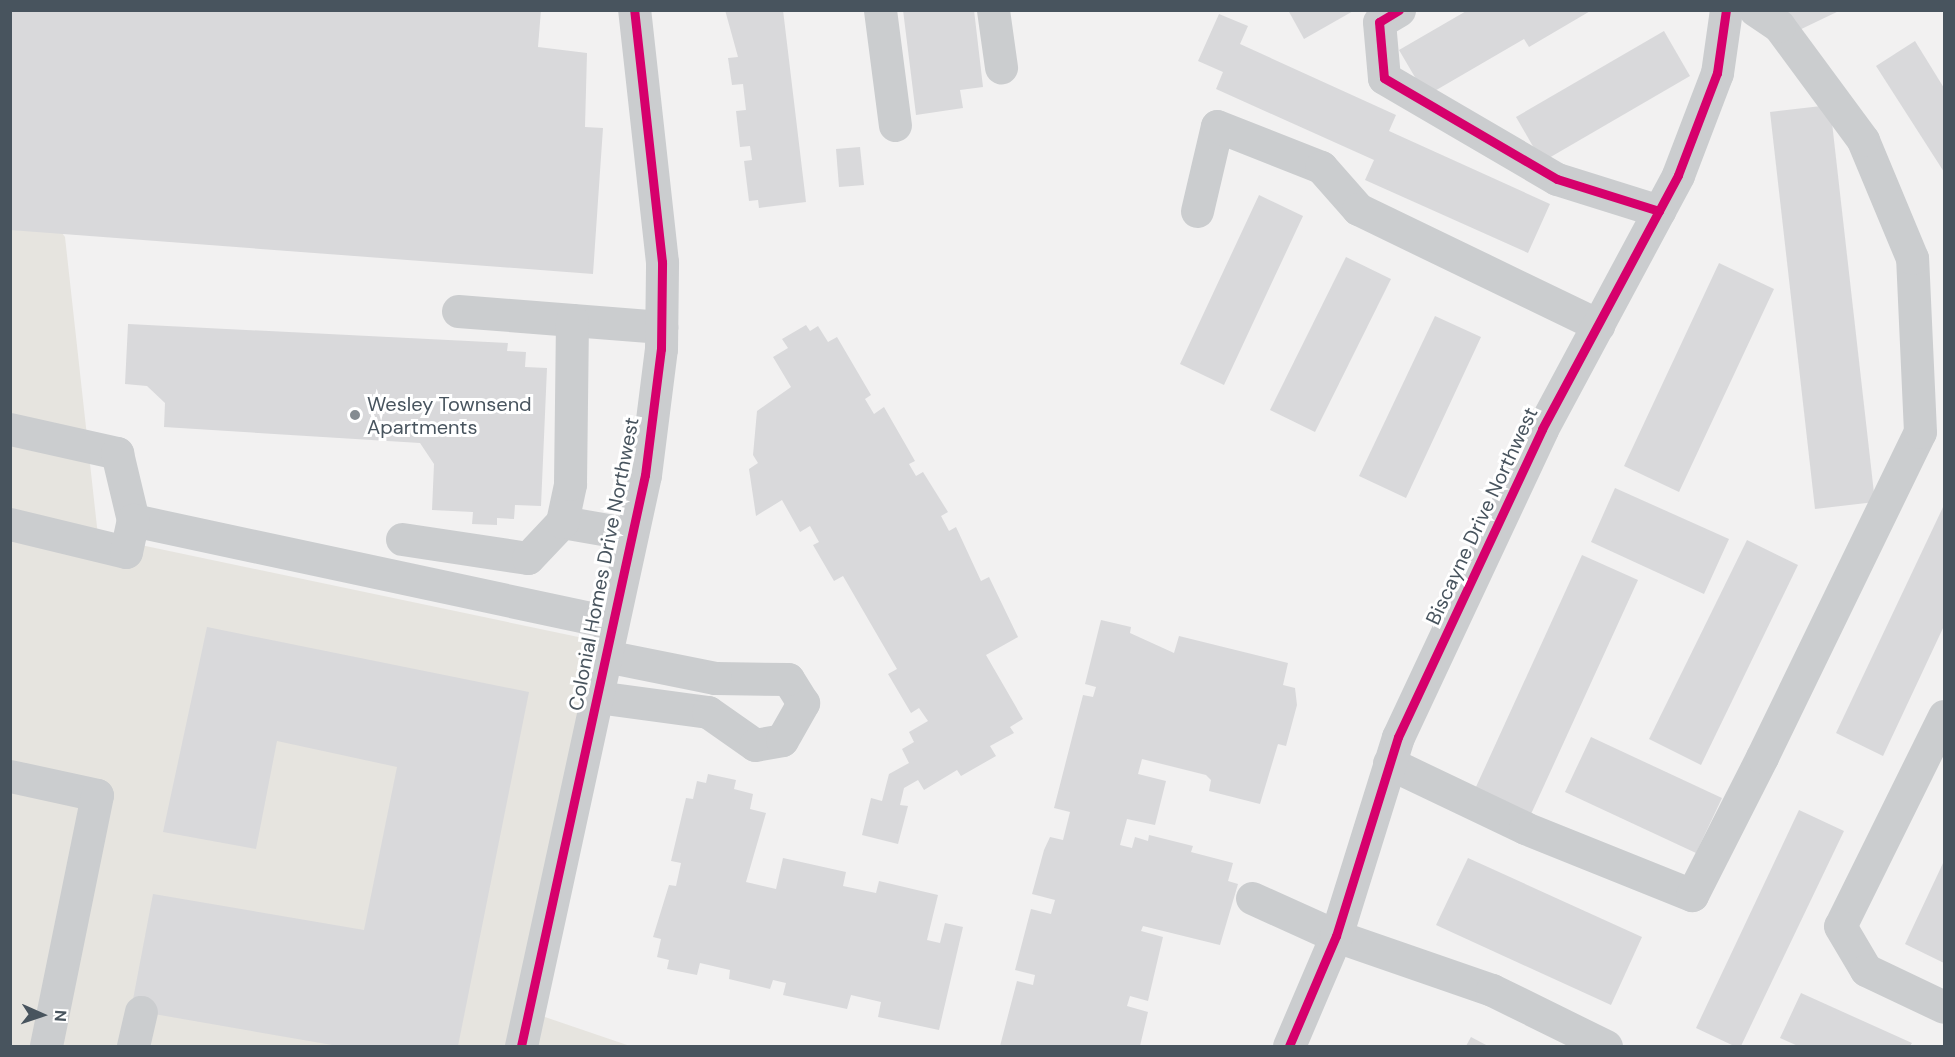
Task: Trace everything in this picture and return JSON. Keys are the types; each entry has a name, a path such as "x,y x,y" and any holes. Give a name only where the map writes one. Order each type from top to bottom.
{"street":[{"name":"Colonial Homes Drive Northwest","path":"520,1047 645,475 661,327 662,262 634,10"},
{"path":"880,10 895,125"},
{"path":"993,10 1001,67"},
{"path":"1399,10 1379,22 1384,78 1557,179 1659,211"},
{"name":"Biscayne Drive Northwest","path":"1289,1047 1336,936 1389,763 1537,440 1659,211 1717,73 1726,10"},
{"path":"1389,763 1525,828 1692,896 1767,747 1920,432 1912,258 1863,140 1779,26 1755,10"},
{"path":"1197,211 1217,126 1321,167 1358,209 1598,324"},
{"path":"459,311 661,327"},
{"path":"402,539 528,558 562,522 570,484 572,320"},
{"path":"10,429 117,453 133,520 126,552 10,524"},
{"path":"133,520 612,623"},
{"path":"562,522 631,534"},
{"path":"597,696 708,712 755,745 782,740 803,703 788,679 715,678 606,656"},
{"path":"1944,716 1840,926 1866,970 1944,1007"},
{"path":"10,776 97,795 46,1047"},
{"path":"1252,898 1336,936 1492,990 1606,1047"},
{"path":"133,1047 141,1012"}],"shaded area":[{"path":"10,161 65,237 98,536 607,643 542,1016 630,1046 11,1046"}],"building":[{"path":"10,10 541,10 538,47 587,53 585,127 603,128 593,274 10,230"},
{"path":"725,10 783,10 806,202 759,208 758,200 749,201 744,161 752,160 750,146 740,147 736,111 746,110 743,84 732,85 728,58 738,57"},
{"path":"903,10 974,10 983,87 960,90 963,108 916,115"},
{"path":"1288,10 1355,10 1304,39"},
{"path":"1468,10 1592,10 1529,47 1524,39 1426,96 1399,50"},
{"path":"1783,10 1841,10 1793,33"},
{"path":"1219,14 1248,26 1240,44 1396,115 1389,131 1550,204 1528,253 1365,180 1374,160 1216,89 1223,72 1198,61"},
{"path":"1664,31 1690,76 1542,162 1516,117"},
{"path":"1915,41 1944,88 1944,172 1876,66"},
{"path":"1830,105 1875,502 1815,509 1770,112"},
{"path":"860,147 864,185 839,187 836,149"},
{"path":"1259,195 1303,216 1224,385 1180,364"},
{"path":"1346,257 1391,279 1315,432 1270,410"},
{"path":"1719,263 1774,289 1679,492 1624,466"},
{"path":"1435,316 1481,337 1406,498 1359,476"},
{"name":"Wesley Townsend Apartments","path":"128,324 508,343 507,351 526,352 525,367 547,368 541,506 515,505 514,519 497,518 497,525 472,524 473,512 432,510 434,464 420,443 164,427 165,403 147,386 125,384"},
{"path":"806,325 810,331 818,326 828,342 837,337 871,395 865,399 874,414 884,407 915,461 909,464 916,476 923,472 948,512 941,516 949,531 956,527 981,581 989,577 1018,637 986,655 1023,719 1010,727 1014,733 990,746 996,756 961,776 957,770 924,790 918,780 904,788 900,805 908,806 898,844 862,835 871,798 882,801 889,774 909,763 902,749 914,742 909,732 928,721 919,708 911,713 888,674 897,669 843,576 834,581 813,545 819,542 810,526 800,532 782,500 756,516 749,469 758,463 753,455 757,411 791,387 773,357 788,348 782,339"},
{"path":"1615,488 1729,539 1704,594 1591,542"},
{"path":"1944,505 1944,626 1883,756 1836,733"},
{"path":"1747,540 1798,565 1701,765 1649,739"},
{"path":"1582,555 1638,580 1526,825 1470,800"},
{"path":"1101,620 1131,627 1130,633 1174,653 1179,636 1288,663 1283,685 1295,688 1297,705 1286,746 1278,744 1260,804 1209,791 1211,780 1206,775 1142,759 1138,774 1166,781 1155,825 1127,819 1120,845 1132,848 1135,837 1148,841 1149,835 1193,846 1191,852 1233,863 1228,881 1238,884 1220,945 1143,926 1141,931 1163,937 1148,1001 1130,996 1127,1006 1148,1012 1140,1046 1000,1046 1017,981 1033,985 1035,975 1015,970 1031,909 1051,914 1055,900 1032,894 1044,850 1050,837 1063,840 1070,812 1054,808 1083,695 1093,697 1096,687 1085,684"},
{"path":"207,627 529,692 458,1046 338,1046 131,1010 153,894 364,930 397,767 277,741 256,849 163,832"},
{"path":"1591,737 1722,798 1696,853 1565,792"},
{"path":"708,774 736,780 734,789 753,794 750,809 766,813 746,882 776,889 783,858 846,872 843,886 876,893 879,881 938,895 927,940 940,943 945,923 963,927 939,1030 878,1017 881,1002 851,995 847,1009 783,995 786,983 773,980 770,989 729,979 730,970 700,963 697,975 667,969 669,960 657,957 661,939 653,937 669,885 676,886 681,863 671,861 686,798 693,799 697,781 706,783"},
{"path":"1799,810 1844,831 1741,1046 1734,1046 1696,1028"},
{"path":"1468,858 1642,937 1611,1005 1436,925"},
{"path":"1944,861 1944,963 1905,944"},
{"path":"1801,993 1912,1043 1910,1046 1798,1046 1780,1038"},
{"path":"1471,1037 1488,1046 1466,1046"}],"cycle path":[{"path":"521,1046 645,475 661,349 662,262 634,10"},
{"path":"1399,10 1379,22 1384,78 1557,179 1659,211"},
{"path":"1289,1046 1336,936 1398,737 1542,429 1678,175 1717,73 1726,10"}],"place":[{"name":"Wesley Townsend Apartments","path":"355,415"}]}
